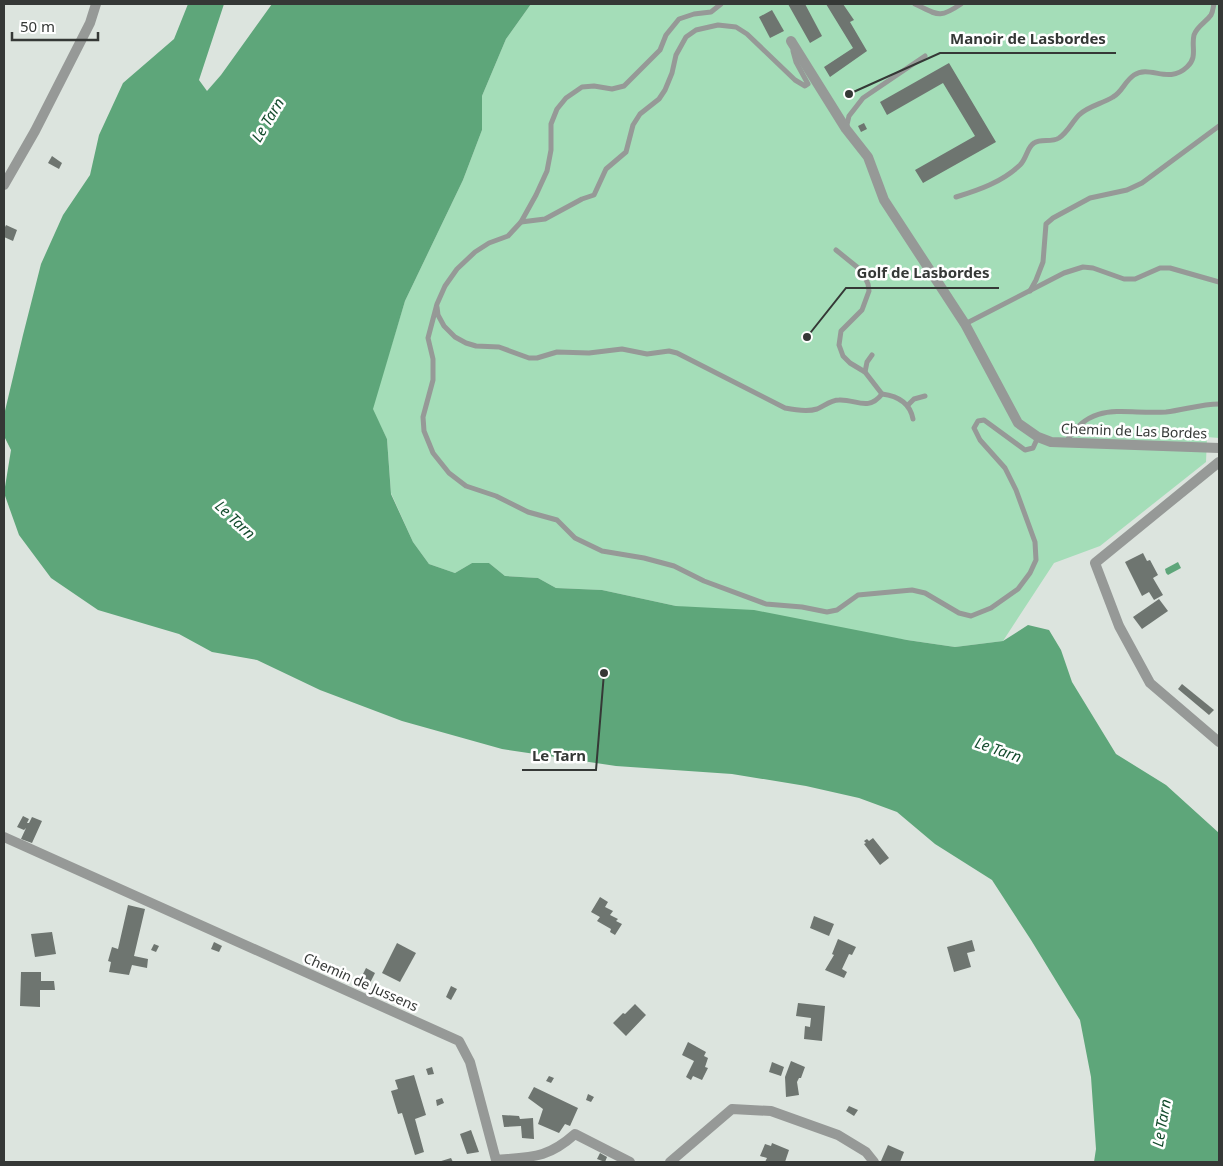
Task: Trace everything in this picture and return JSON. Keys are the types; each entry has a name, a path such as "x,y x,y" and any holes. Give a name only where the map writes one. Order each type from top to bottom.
{"street":[{"path":"4,185 35,132 90,23 96,4"},
{"name":"Chemin de Las Bordes","path":"791,41 846,129 868,157 884,200 965,324 992,371 1018,423 1038,437 1051,442 1219,448"},
{"path":"1219,462 1095,563 1119,626 1150,684 1219,742"},
{"name":"Chemin de Jussens","path":"4,837 459,1041 470,1062 496,1160 537,1157 562,1146 575,1134 630,1162"},
{"path":"670,1162 732,1109 770,1111 838,1135 866,1152 874,1162"}],"lane":[{"path":"721,4 711,12 679,19 666,34 660,50 624,86 612,89 594,86 582,87 566,98 557,109 551,124 551,150 548,171 521,222 508,236 489,243 475,252 457,268 445,286 437,304 428,338 433,360 433,380 423,417 424,431 433,453 449,473 466,486 496,496 528,512 556,520 575,538 602,551 644,558 674,566 704,581 766,604 827,612 837,610 858,595 912,590 925,593 959,613 971,616 991,608 1018,589 1030,573 1036,560 1035,542 1016,490 1005,468 980,440 974,428 978,421 984,420 1025,450 1033,448 1038,437"},
{"path":"915,4 936,15 949,12 961,4"},
{"path":"956,197 992,184 1019,165 1027,156 1032,144 1038,141 1057,139 1063,135 1079,114 1113,97 1139,72 1165,75 1177,74 1188,66 1194,58 1193,38 1196,30 1211,15 1214,4"},
{"path":"521,222 545,219 582,199 594,195 606,169 626,152 633,125 640,114 659,99 665,90 672,73 676,54 686,36 696,30 718,25 736,27 747,34 794,80 805,86 808,84 796,62 791,41"},
{"path":"846,129 849,116 863,98 925,56"},
{"path":"1029,291 1044,262 1046,224 1053,218 1090,198 1127,190 1142,183 1219,126"},
{"path":"836,250 864,274 869,291 862,310 844,326 840,338 843,356 850,363 865,372 882,394 901,399 908,405 913,419"},
{"path":"965,324 1064,273 1083,268 1093,268 1124,279 1135,279 1160,268 1170,268 1219,282"},
{"path":"437,304 438,315 444,326 466,343 476,346 499,347 529,358 569,351 589,353 622,349 647,354 669,351 688,358 785,408 797,410 816,409 837,400 870,404 878,400 882,394"},
{"path":"865,372 867,362 872,355"},
{"path":"908,405 914,400 925,396"},
{"path":"1066,442 1081,423 1100,413 1114,411 1171,412 1205,404 1219,404"}],"shaded area":[{"path":"531,4 1219,4 1219,438 1207,437 1206,462 1100,546 1054,563 1003,641 955,647 676,606 602,590 556,588 538,578 505,576 489,563 472,563 455,573 429,564 413,542 391,493 387,439 372,409 405,301 463,180 482,130 482,96 506,39"}],"water":[{"path":"188,4 224,4 199,80 207,91 221,75 272,4 531,4 506,39 482,96 482,130 463,180 405,301 373,409 387,439 391,494 413,542 429,564 455,573 472,563 489,563 505,576 538,578 556,588 602,590 676,606 754,610 907,640 955,647 1003,641 1028,625 1049,630 1061,650 1072,682 1116,754 1166,785 1219,833 1219,1162 1094,1162 1096,1149 1091,1077 1080,1020 992,880 935,844 897,812 859,798 806,786 732,774 616,766 502,749 402,721 320,690 257,660 212,652 179,634 98,610 51,578 19,535 4,493 11,450 4,436 4,415 23,335 41,264 63,215 90,175 99,135 123,83 174,39"},
{"path":"1178,562 1181,568 1168,575 1165,569"}],"building":[{"path":"788,4 805,4 822,36 810,43"},
{"path":"826,4 843,4 854,20 850,22 867,51 830,77 824,67 853,48"},
{"path":"772,10 784,31 770,38 759,17"},
{"path":"949,63 996,142 923,183 915,170 975,136 943,83 887,115 880,102"},
{"path":"864,123 867,129 861,132 858,126"},
{"path":"52,156 62,163 59,169 48,163"},
{"path":"6,225 17,230 13,241 4,237"},
{"path":"1143,553 1147,561 1150,560 1158,575 1153,578 1163,595 1154,600 1149,592 1142,596 1125,562"},
{"path":"1159,599 1168,611 1142,629 1133,617"},
{"path":"1182,684 1214,710 1209,715 1178,689"},
{"path":"23,816 29,819 27,823 29,823 32,817 42,821 32,843 21,839 26,828 24,830 17,827"},
{"path":"873,838 889,858 880,865 864,844 866,843 864,841 867,839 869,841"},
{"path":"600,897 608,902 605,907 613,911 610,915 618,919 616,921 622,924 615,935 610,932 611,929 597,921 600,917 591,912"},
{"path":"128,905 145,909 134,956 148,959 147,968 132,965 129,975 109,972 111,962 108,961 112,947 118,949"},
{"path":"814,916 834,924 829,936 810,928"},
{"path":"52,932 56,954 35,957 31,934"},
{"path":"838,939 856,947 852,955 849,954 842,969 847,972 844,978 825,970 834,955 832,954"},
{"path":"972,940 975,951 967,953 971,967 954,972 947,947"},
{"path":"214,942 222,946 219,952 211,949"},
{"path":"397,943 416,953 400,982 382,973"},
{"path":"154,944 159,946 156,952 151,950"},
{"path":"366,968 375,973 369,985 360,980"},
{"path":"21,972 41,972 41,981 54,981 55,990 40,990 40,1007 20,1006"},
{"path":"451,986 457,989 451,1000 446,997"},
{"path":"798,1003 825,1006 822,1041 804,1039 805,1026 810,1027 811,1018 796,1016"},
{"path":"635,1004 646,1015 626,1036 613,1023"},
{"path":"688,1042 706,1052 704,1056 708,1058 705,1067 708,1068 702,1080 693,1076 691,1080 686,1077 694,1061 682,1055"},
{"path":"791,1061 805,1067 801,1078 797,1082 799,1095 786,1097 785,1077"},
{"path":"772,1062 784,1067 781,1076 769,1072"},
{"path":"432,1067 434,1074 428,1075 426,1069"},
{"path":"414,1075 426,1115 415,1119 424,1152 415,1155 402,1113 398,1114 391,1091 398,1089 395,1080"},
{"path":"549,1076 554,1078 551,1083 546,1081"},
{"path":"534,1087 578,1108 570,1126 565,1124 559,1133 538,1124 543,1109 528,1098"},
{"path":"588,1094 594,1097 591,1102 586,1100"},
{"path":"442,1098 444,1103 437,1106 436,1100"},
{"path":"849,1106 858,1110 854,1116 846,1111"},
{"path":"502,1115 519,1116 520,1119 533,1118 534,1139 522,1138 521,1126 504,1127"},
{"path":"471,1130 479,1152 467,1154 460,1134"},
{"path":"772,1143 789,1150 785,1162 765,1162 767,1158 760,1156 765,1144 771,1146"},
{"path":"888,1145 904,1152 900,1162 881,1161"},
{"path":"600,1153 607,1157 605,1162 597,1159"},
{"path":"451,1158 453,1162 438,1162"}],"place":[{"name":"Manoir de Lasbordes","path":"849,94"},
{"name":"Golf de Lasbordes","path":"807,337"},
{"name":"Le Tarn","path":"604,673"}]}
